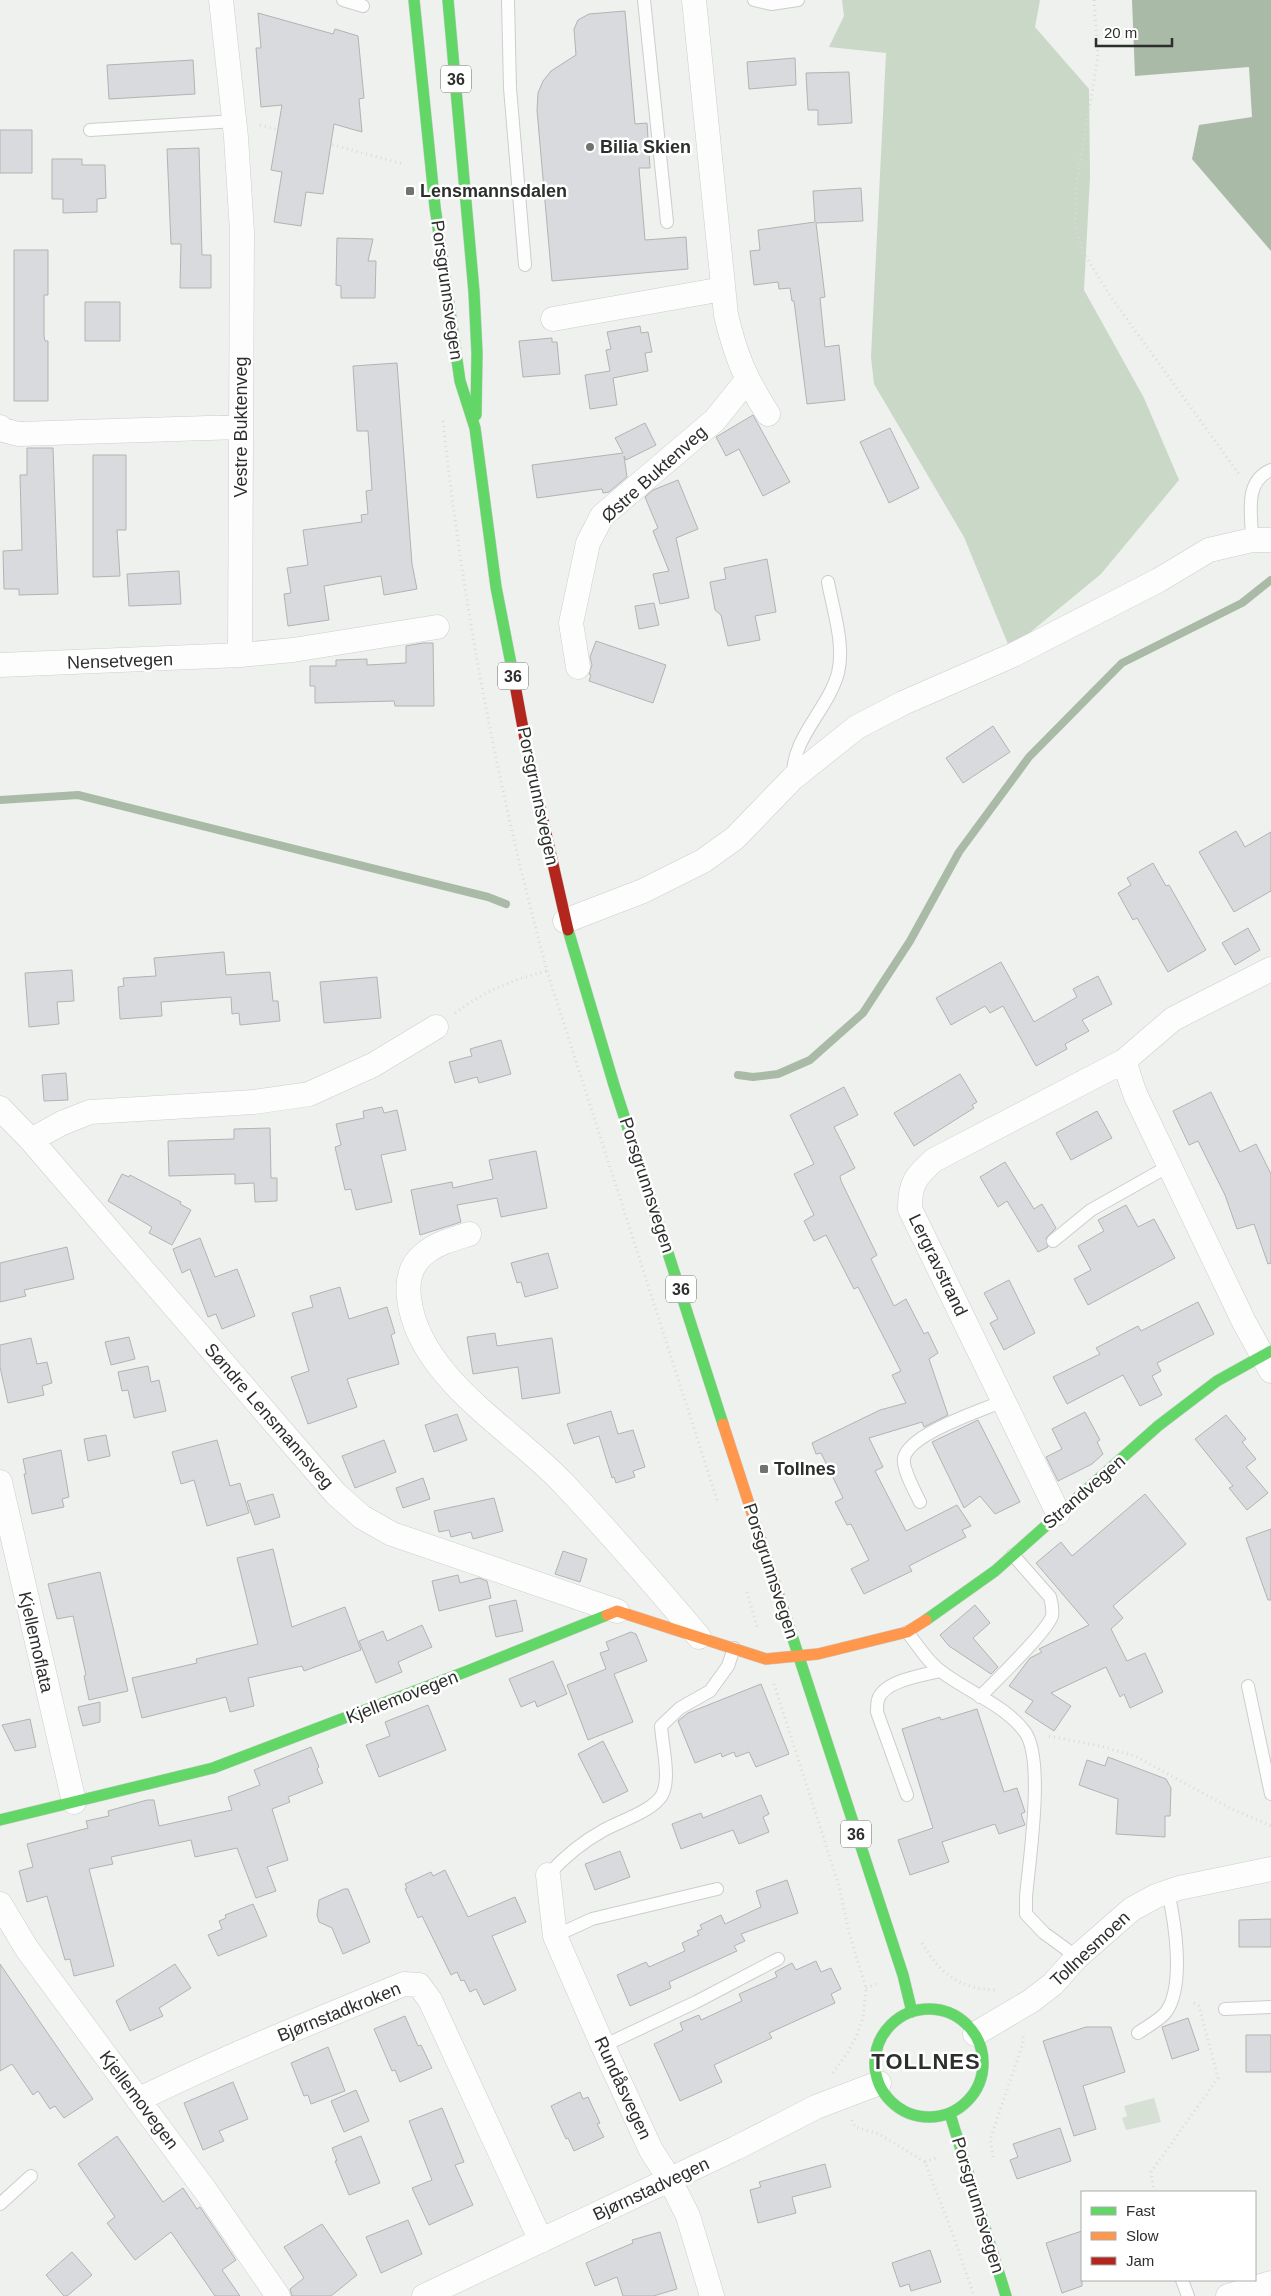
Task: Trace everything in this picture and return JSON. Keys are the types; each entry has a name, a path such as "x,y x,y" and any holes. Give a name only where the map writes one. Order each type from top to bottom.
{"main road":[{"name":"Porsgrunnsvegen","path":"414,0 435,207 460,381 475,428 496,587 527,750 565,920 614,1085 798,1657 903,1974 912,2012"},
{"name":"Porsgrunnsvegen","path":"448,0 464,157 475,302 479,377 475,428"},
{"name":"Strandvegen","path":"798,1657 818,1654 907,1632 952,1603 1013,1555 1158,1426 1217,1381 1268,1359"},
{"path":"617,1611 766,1659 798,1657"},
{"name":"Kjellemovegen","path":"0,1820 213,1768 465,1672 617,1611"},
{"name":"Porsgrunnsvegen","path":"926,2009 940,2010 960,2019 975,2034 982,2048 984,2064 981,2080 969,2100 950,2114 933,2118 916,2116 900,2109 887,2098 879,2083 875,2069 876,2054 880,2040 888,2028 899,2018 912,2012 926,2009"},
{"name":"Porsgrunnsvegen","path":"950,2114 1006,2296"}],"street":[{"name":"Vestre Buktenveg","path":"220,0 235,121 242,232 240,655"},
{"path":"694,0 726,315 735,352 747,380 768,414"},
{"path":"553,319 723,289"},
{"name":"Østre Buktenveg","path":"578,667 571,623 592,533 602,516 715,420 747,380"},
{"path":"0,427 3,430 18,434 240,427"},
{"path":"565,920 643,891 703,861 735,838 793,778 857,727 903,703 1013,655 1159,580 1209,550 1262,540"},
{"path":"240,655 293,650 437,627"},
{"name":"Nensetvegen","path":"0,665 240,655"},
{"name":"Lergravstrand","path":"1058,1513 910,1209 910,1191 916,1177 934,1160 1124,1061 1174,1019 1271,970"},
{"path":"31,1140 62,1123 90,1112 254,1102 309,1094 373,1065 436,1026"},
{"path":"1124,1061 1135,1094 1173,1174"},
{"name":"Søndre Lensmannsveg","path":"0,1108 31,1140 329,1486 362,1516 401,1537 617,1611"},
{"name":"Strandvegen","path":"1173,1174 1244,1322 1268,1359"},
{"path":"469,1234 442,1243 423,1254 410,1271 408,1291 411,1316 420,1337 434,1359 459,1388 562,1482 699,1636"},
{"name":"Kjellemoflata","path":"0,1482 74,1802"},
{"name":"Tollnesmoen","path":"975,2034 1031,2001 1053,1984 1077,1957 1132,1909 1168,1892 1206,1881 1271,1869"},
{"name":"Rundåsvegen","path":"548,1875 555,1936 651,2150 670,2180 688,2216 712,2296"},
{"name":"Kjellemovegen","path":"0,1904 27,1949 206,2190 278,2296"},
{"name":"Bjørnstadkroken","path":"138,2100 214,2063 404,1984 420,1985 430,2000 541,2241"},
{"name":"Bjørnstadvegen","path":"424,2296 670,2180 816,2106 879,2083"},
{"path":"1228,2296 1271,2283"}],"lane":[{"path":"343,0 363,6"},
{"path":"508,0 510,88 525,265"},
{"path":"644,0 667,222"},
{"path":"754,0 771,4 798,0"},
{"path":"90,130 235,121"},
{"path":"1262,540 1251,491 1262,474 1271,470"},
{"path":"793,778 792,764 812,722 834,684 838,672 838,638 828,582"},
{"path":"1053,1241 1091,1210 1173,1174"},
{"path":"920,1502 905,1468 904,1459 908,1449 925,1435 1003,1401"},
{"path":"980,1697 1041,1633 1052,1618 1053,1606 1050,1597 1013,1555"},
{"path":"907,1632 940,1671 1009,1716 1026,1733 1032,1749 1035,1779 1026,1914 1044,1933 1077,1957"},
{"path":"548,1875 565,1855 602,1831 647,1809 662,1795 666,1781 661,1726 680,1708 710,1691 728,1666 734,1648"},
{"path":"907,1795 878,1712 878,1700 883,1691 906,1679 940,1671"},
{"path":"1248,1686 1271,1794"},
{"path":"555,1936 592,1919 717,1888"},
{"path":"1138,2033 1165,2013 1176,1991 1176,1933 1168,1892"},
{"path":"603,2046 696,2002 778,1959"},
{"path":"1225,2009 1271,2007"},
{"path":"0,2204 31,2176"},
{"path":"1182,2281 1188,2296"}],"path":[{"path":"1094,0 1098,57 1077,181 1075,228 1082,252 1113,300 1218,442 1251,491"},
{"path":"235,121 251,123 400,164 407,164"},
{"path":"436,1026 470,1002 510,981 547,971"},
{"path":"772,1677 840,1886 849,1932 866,1988 863,2018 848,2052 833,2073 834,2079"},
{"path":"1026,1733 1104,1747 1137,1757 1230,1808 1271,1826"},
{"path":"920,1940 934,1963 952,1978 975,1989 995,1990"},
{"path":"866,1988 879,1984"},
{"path":"1154,2191 1151,2172 1218,2078 1199,2006 1176,1991"},
{"path":"994,2159 990,2140 1023,2043 1023,2034"},
{"path":"851,2117 855,2127 885,2137 925,2162 974,2296"},
{"path":"925,2162 936,2158"}],"shaded area":[{"path":"842,0 1040,0 1035,27 1089,89 1090,177 1084,290 1144,398 1179,480 1101,574 1010,649 964,537 874,384 871,357 886,53 829,47 844,16"},
{"path":"1132,0 1271,0 1271,251 1192,159 1199,125 1252,117 1249,67 1135,76"},
{"path":"1154,2098 1161,2122 1126,2130 1122,2118 1127,2116 1124,2106"}],"building":[{"path":"625,11 635,124 647,123 650,168 639,168 645,240 686,237 688,269 552,281 537,110 538,93 543,81 551,71 576,55 574,29 578,20 589,14"},
{"path":"258,13 333,34 335,29 358,36 364,98 359,99 362,132 334,124 323,194 306,192 301,226 274,222 282,172 271,170 282,105 261,107 256,48 261,48"},
{"path":"795,58 796,85 749,89 747,62"},
{"path":"193,60 195,94 109,99 107,65"},
{"path":"849,72 852,123 818,125 818,110 808,110 806,73"},
{"path":"0,130 32,130 32,173 0,173"},
{"path":"199,148 202,255 211,255 211,288 180,288 181,244 171,244 167,149"},
{"path":"52,159 82,159 82,165 105,165 106,198 97,199 97,212 63,213 63,199 52,199"},
{"path":"861,188 863,221 816,223 825,297 820,298 825,347 839,345 845,400 807,404 794,301 792,301 790,288 779,289 778,282 754,285 750,251 760,250 758,230 815,222 813,191"},
{"path":"337,238 373,239 368,261 376,261 375,298 341,298 341,286 336,285"},
{"path":"14,250 48,250 48,295 44,295 44,336 45,341 48,341 48,401 14,401"},
{"path":"85,302 120,302 120,341 85,341"},
{"path":"640,326 641,333 648,332 652,352 645,353 648,371 613,378 617,405 590,409 585,375 610,371 606,350 611,349 607,332"},
{"path":"552,338 552,342 557,342 560,374 523,377 519,341"},
{"path":"397,363 412,564 417,589 384,595 381,576 324,586 329,620 288,626 284,594 291,593 287,568 308,565 303,530 362,522 361,515 368,514 366,491 372,490 368,431 357,431 353,366"},
{"path":"753,415 790,482 763,496 739,449 726,456 716,437"},
{"path":"645,423 656,445 626,460 624,456 627,477 609,492 603,493 602,489 537,498 532,465 623,453 615,438"},
{"path":"890,428 919,488 889,503 860,442"},
{"path":"27,448 53,448 58,594 19,595 19,589 4,589 3,551 22,550 20,475 27,475"},
{"path":"93,455 126,455 126,530 117,530 120,576 93,577"},
{"path":"678,480 698,529 676,538 689,598 660,604 653,574 669,571 653,531 658,528 645,497 653,490"},
{"path":"767,559 776,612 755,616 760,640 728,646 721,615 715,610 710,582 726,579 724,568"},
{"path":"179,571 181,604 129,606 127,574"},
{"path":"654,603 659,625 639,629 635,606"},
{"path":"596,641 666,665 653,703 589,681 592,665 590,657"},
{"path":"433,643 434,706 395,706 394,701 315,703 315,686 310,686 310,666 336,666 336,660 367,659 367,665 406,663 406,646"},
{"path":"993,726 1010,752 963,783 946,758"},
{"path":"1236,831 1245,847 1271,832 1271,891 1234,912 1199,852"},
{"path":"1153,863 1166,886 1169,885 1206,950 1168,972 1137,918 1133,920 1118,893 1131,885 1127,878"},
{"path":"1248,928 1260,950 1235,965 1222,943"},
{"path":"224,952 226,975 270,972 273,1001 278,1001 280,1021 240,1025 239,1013 232,1014 231,997 161,1002 162,1016 120,1019 118,987 124,986 123,978 156,976 154,958"},
{"path":"1001,962 1034,1022 1077,997 1073,989 1098,976 1112,1004 1082,1020 1089,1031 1065,1044 1067,1049 1036,1066 1003,1006 990,1013 985,1006 951,1025 936,998"},
{"path":"72,970 74,1001 57,1002 59,1024 29,1027 25,973"},
{"path":"377,977 381,1018 324,1023 320,982"},
{"path":"501,1040 511,1074 479,1083 477,1077 455,1083 449,1062 472,1056 470,1049"},
{"path":"66,1073 68,1100 44,1101 42,1075"},
{"path":"960,1074 977,1102 972,1105 974,1108 914,1146 894,1113"},
{"path":"844,1087 858,1115 834,1127 855,1168 840,1176 841,1181 877,1255 871,1259 894,1306 906,1299 924,1334 928,1332 938,1353 929,1359 948,1415 924,1427 922,1422 869,1438 883,1467 875,1471 906,1531 957,1505 971,1526 962,1530 966,1537 909,1566 912,1571 864,1594 851,1569 869,1560 851,1524 847,1525 835,1502 843,1498 821,1453 816,1454 812,1443 880,1410 906,1403 892,1375 901,1371 858,1287 854,1289 826,1235 814,1241 804,1221 814,1215 794,1174 814,1164 790,1115"},
{"path":"1211,1092 1240,1152 1256,1144 1271,1174 1271,1263 1268,1264 1254,1224 1237,1229 1225,1195 1198,1141 1189,1145 1173,1111"},
{"path":"382,1107 384,1113 397,1110 406,1150 381,1155 392,1202 356,1210 351,1189 345,1190 335,1147 341,1145 336,1124 364,1118 363,1111"},
{"path":"1097,1111 1112,1138 1071,1160 1056,1133"},
{"path":"270,1128 271,1178 277,1178 277,1201 255,1202 254,1183 235,1184 235,1174 169,1176 168,1141 234,1139 234,1129"},
{"path":"536,1151 547,1208 501,1217 497,1198 457,1205 461,1222 420,1235 411,1190 452,1182 453,1188 493,1179 489,1160"},
{"path":"1005,1162 1034,1209 1042,1204 1056,1228 1046,1238 1048,1247 1038,1252 1007,1201 998,1207 980,1177"},
{"path":"122,1174 129,1177 130,1175 181,1202 180,1204 191,1210 172,1245 149,1233 152,1227 108,1201"},
{"path":"1126,1205 1138,1227 1154,1219 1175,1258 1088,1305 1074,1279 1091,1270 1078,1246 1104,1231 1098,1220"},
{"path":"200,1238 215,1277 237,1269 255,1316 222,1329 216,1314 208,1317 190,1269 182,1273 173,1249"},
{"path":"67,1247 74,1279 24,1290 26,1296 0,1302 0,1263"},
{"path":"548,1253 558,1288 525,1297 521,1282 517,1283 511,1263"},
{"path":"1009,1280 1035,1333 1004,1350 990,1323 998,1319 984,1293"},
{"path":"340,1287 349,1319 387,1307 395,1333 391,1335 399,1364 347,1379 357,1407 308,1424 291,1377 309,1371 292,1313 313,1307 310,1296"},
{"path":"1198,1302 1214,1334 1157,1363 1161,1371 1152,1376 1162,1395 1140,1406 1123,1375 1067,1404 1053,1377 1100,1354 1096,1348 1138,1326 1141,1331"},
{"path":"495,1333 497,1346 552,1338 560,1393 522,1399 518,1367 473,1374 467,1337"},
{"path":"129,1337 135,1359 111,1365 105,1342"},
{"path":"31,1338 37,1364 47,1362 52,1383 42,1386 44,1395 8,1403 0,1367 0,1345"},
{"path":"148,1366 151,1382 159,1380 166,1411 134,1418 128,1390 122,1391 118,1372"},
{"path":"611,1411 618,1434 633,1430 645,1467 633,1471 635,1477 616,1483 614,1477 612,1478 599,1436 574,1444 567,1424"},
{"path":"1085,1412 1100,1440 1097,1442 1103,1454 1092,1464 1058,1481 1046,1457 1062,1449 1052,1429"},
{"path":"457,1414 467,1440 434,1452 425,1425"},
{"path":"1226,1415 1246,1439 1242,1442 1256,1459 1246,1467 1268,1493 1247,1510 1229,1488 1233,1486 1195,1439"},
{"path":"978,1420 1020,1502 995,1514 980,1496 964,1508 932,1442"},
{"path":"106,1435 110,1456 88,1461 84,1439"},
{"path":"217,1440 230,1486 240,1483 249,1513 207,1526 194,1480 181,1484 172,1452"},
{"path":"384,1440 396,1472 355,1488 342,1456"},
{"path":"61,1450 69,1497 62,1499 64,1507 32,1514 23,1459"},
{"path":"423,1478 430,1499 403,1508 396,1488"},
{"path":"273,1494 280,1517 255,1525 247,1501"},
{"path":"1145,1494 1186,1544 1113,1606 1123,1618 1111,1629 1127,1661 1145,1653 1163,1692 1130,1708 1124,1694 1120,1697 1106,1667 1051,1693 1071,1706 1054,1731 1025,1712 1033,1701 1009,1686 1030,1658 1042,1652 1039,1649 1089,1625 1036,1563 1061,1542 1072,1556"},
{"path":"494,1498 503,1531 473,1539 471,1532 451,1537 449,1530 439,1532 434,1511"},
{"path":"1271,1529 1271,1600 1268,1600 1246,1538"},
{"path":"273,1549 292,1627 345,1607 361,1650 304,1671 302,1666 248,1678 254,1706 230,1712 226,1697 142,1718 132,1678 197,1663 196,1659 258,1644 237,1558"},
{"path":"563,1551 587,1559 580,1582 555,1574"},
{"path":"100,1572 128,1691 89,1700 84,1676 86,1675 73,1616 57,1619 48,1584"},
{"path":"458,1575 460,1583 479,1578 487,1581 491,1598 439,1611 432,1581"},
{"path":"516,1600 523,1631 496,1637 489,1606"},
{"path":"975,1605 990,1623 973,1638 998,1667 991,1674 949,1646 940,1635"},
{"path":"422,1625 432,1647 398,1662 402,1672 376,1683 359,1641 383,1631 387,1641"},
{"path":"631,1632 636,1634 647,1661 614,1674 633,1722 588,1740 567,1685 606,1669 600,1653 609,1650 606,1642"},
{"path":"553,1661 567,1694 537,1707 535,1701 521,1707 509,1679"},
{"path":"761,1684 789,1754 756,1767 749,1752 736,1757 734,1752 722,1757 721,1753 695,1763 678,1721 688,1713"},
{"path":"100,1702 100,1722 83,1726 78,1707"},
{"path":"428,1705 446,1750 379,1777 366,1745 390,1736 385,1722"},
{"path":"977,1709 1004,1792 1017,1788 1025,1812 1021,1814 1025,1825 999,1834 995,1824 942,1842 949,1862 910,1875 898,1840 933,1828 902,1729 940,1717 941,1720"},
{"path":"30,1719 36,1747 15,1751 2,1725"},
{"path":"603,1741 628,1791 603,1803 578,1754"},
{"path":"311,1747 323,1783 288,1797 290,1802 272,1809 288,1860 267,1867 276,1891 256,1898 237,1848 195,1857 191,1840 111,1857 113,1864 89,1869 114,1966 74,1976 70,1959 65,1960 47,1896 27,1902 19,1871 33,1867 27,1844 88,1828 86,1821 109,1816 108,1811 147,1800 154,1800 159,1826 232,1810 228,1797 260,1785 254,1770"},
{"path":"1108,1757 1166,1779 1171,1788 1170,1816 1165,1816 1165,1837 1116,1834 1118,1799 1079,1785 1087,1760 1105,1766"},
{"path":"761,1795 769,1814 763,1817 769,1832 739,1844 733,1830 681,1849 672,1824 701,1813 703,1818"},
{"path":"620,1851 630,1877 595,1890 585,1864"},
{"path":"445,1870 468,1917 515,1897 526,1922 492,1936 516,1990 484,2005 476,1989 470,1992 464,1980 461,1981 457,1972 451,1975 422,1916 418,1918 405,1889 407,1888 405,1884 431,1872 433,1876"},
{"path":"787,1880 798,1913 741,1934 745,1941 734,1946 737,1951 669,1982 671,1988 630,2006 617,1975 646,1962 649,1967 685,1951 682,1943 699,1935 697,1931 702,1929 700,1925 721,1915 725,1924 761,1907 756,1891"},
{"path":"348,1889 370,1942 343,1954 332,1928 319,1922 317,1915 319,1900"},
{"path":"253,1904 267,1936 218,1956 208,1935 222,1929 219,1921 226,1918 225,1915"},
{"path":"1271,1919 1271,1947 1239,1947 1239,1920"},
{"path":"816,1961 821,1972 831,1968 841,1989 831,1994 835,2003 769,2033 772,2038 714,2065 722,2082 680,2101 654,2044 683,2030 680,2023 699,2015 701,2020 742,2001 739,1994 777,1977 775,1972 792,1963 796,1970"},
{"path":"0,1964 93,2099 64,2118 55,2106 50,2109 38,2091 33,2095 12,2064 0,2071"},
{"path":"175,1964 191,1988 159,2008 163,2016 130,2031 116,2001"},
{"path":"405,2016 418,2046 421,2045 432,2068 400,2082 395,2070 392,2071 374,2029"},
{"path":"1188,2018 1199,2050 1172,2059 1162,2027"},
{"path":"1086,2027 1111,2027 1125,2072 1083,2086 1096,2129 1074,2136 1043,2041"},
{"path":"1246,2035 1271,2035 1271,2072 1246,2072"},
{"path":"328,2047 345,2091 311,2104 308,2095 304,2096 291,2063"},
{"path":"233,2082 248,2119 219,2131 224,2141 203,2150 184,2103"},
{"path":"356,2090 369,2121 344,2132 331,2101"},
{"path":"580,2092 583,2099 588,2097 600,2123 597,2124 604,2137 574,2151 568,2138 566,2139 551,2106"},
{"path":"442,2108 464,2162 455,2165 473,2205 429,2225 412,2188 432,2180 409,2121"},
{"path":"1060,2128 1071,2161 1017,2179 1010,2160 1018,2157 1013,2144"},
{"path":"117,2136 163,2202 183,2188 197,2209 200,2207 236,2260 222,2270 240,2296 215,2296 171,2232 135,2260 107,2223 115,2217 78,2164"},
{"path":"361,2136 380,2183 349,2195 335,2161 337,2161 332,2148"},
{"path":"825,2164 831,2187 792,2197 796,2213 758,2223 750,2190 761,2187 759,2182"},
{"path":"408,2220 422,2254 381,2273 366,2237"},
{"path":"322,2224 357,2275 331,2296 292,2296 290,2289 304,2278 284,2247"},
{"path":"1081,2231 1082,2286 1062,2293 1046,2243"},
{"path":"660,2232 677,2289 653,2296 623,2296 617,2277 595,2286 586,2263 633,2243 632,2240"},
{"path":"930,2250 941,2282 911,2291 909,2284 900,2287 892,2263"},
{"path":"72,2252 92,2275 67,2296 64,2296 46,2275"}],"waterway":[{"path":"738,1075 753,1077 778,1074 810,1060 863,1013 910,941 959,852 1029,757 1122,663 1242,603 1271,580"},
{"path":"0,800 78,795 488,897 506,904"}],"traffic: fast":[{"path":"414,0 435,207 460,381 475,428 496,587 513,674"},
{"path":"448,0 474,292 477,353 476,415"},
{"path":"568,930 614,1085 723,1424"},
{"path":"926,1620 995,1571 1158,1426 1217,1381 1271,1351"},
{"path":"780,1599 903,1975 912,2012"},
{"path":"0,1820 213,1768 465,1672 607,1615"},
{"path":"929,2009 950,2013 967,2025 979,2042 983,2063 979,2084 967,2101 950,2113 929,2117 908,2113 891,2101 879,2084 875,2063 879,2042 891,2025 908,2013 929,2009"},
{"path":"950,2114 1006,2296"}],"traffic: slow":[{"path":"723,1424 780,1599"},
{"path":"607,1615 617,1611 766,1659 818,1654 907,1632 926,1620"}],"traffic: jam":[{"path":"513,674 527,750 568,930"}],"place":[{"name":"Bilia Skien","path":"590,147"},
{"name":"Lensmannsdalen","path":"410,191"},
{"name":"Tollnes","path":"764,1469"}],"district":[{"name":"TOLLNES","path":"926,2061"}]}
